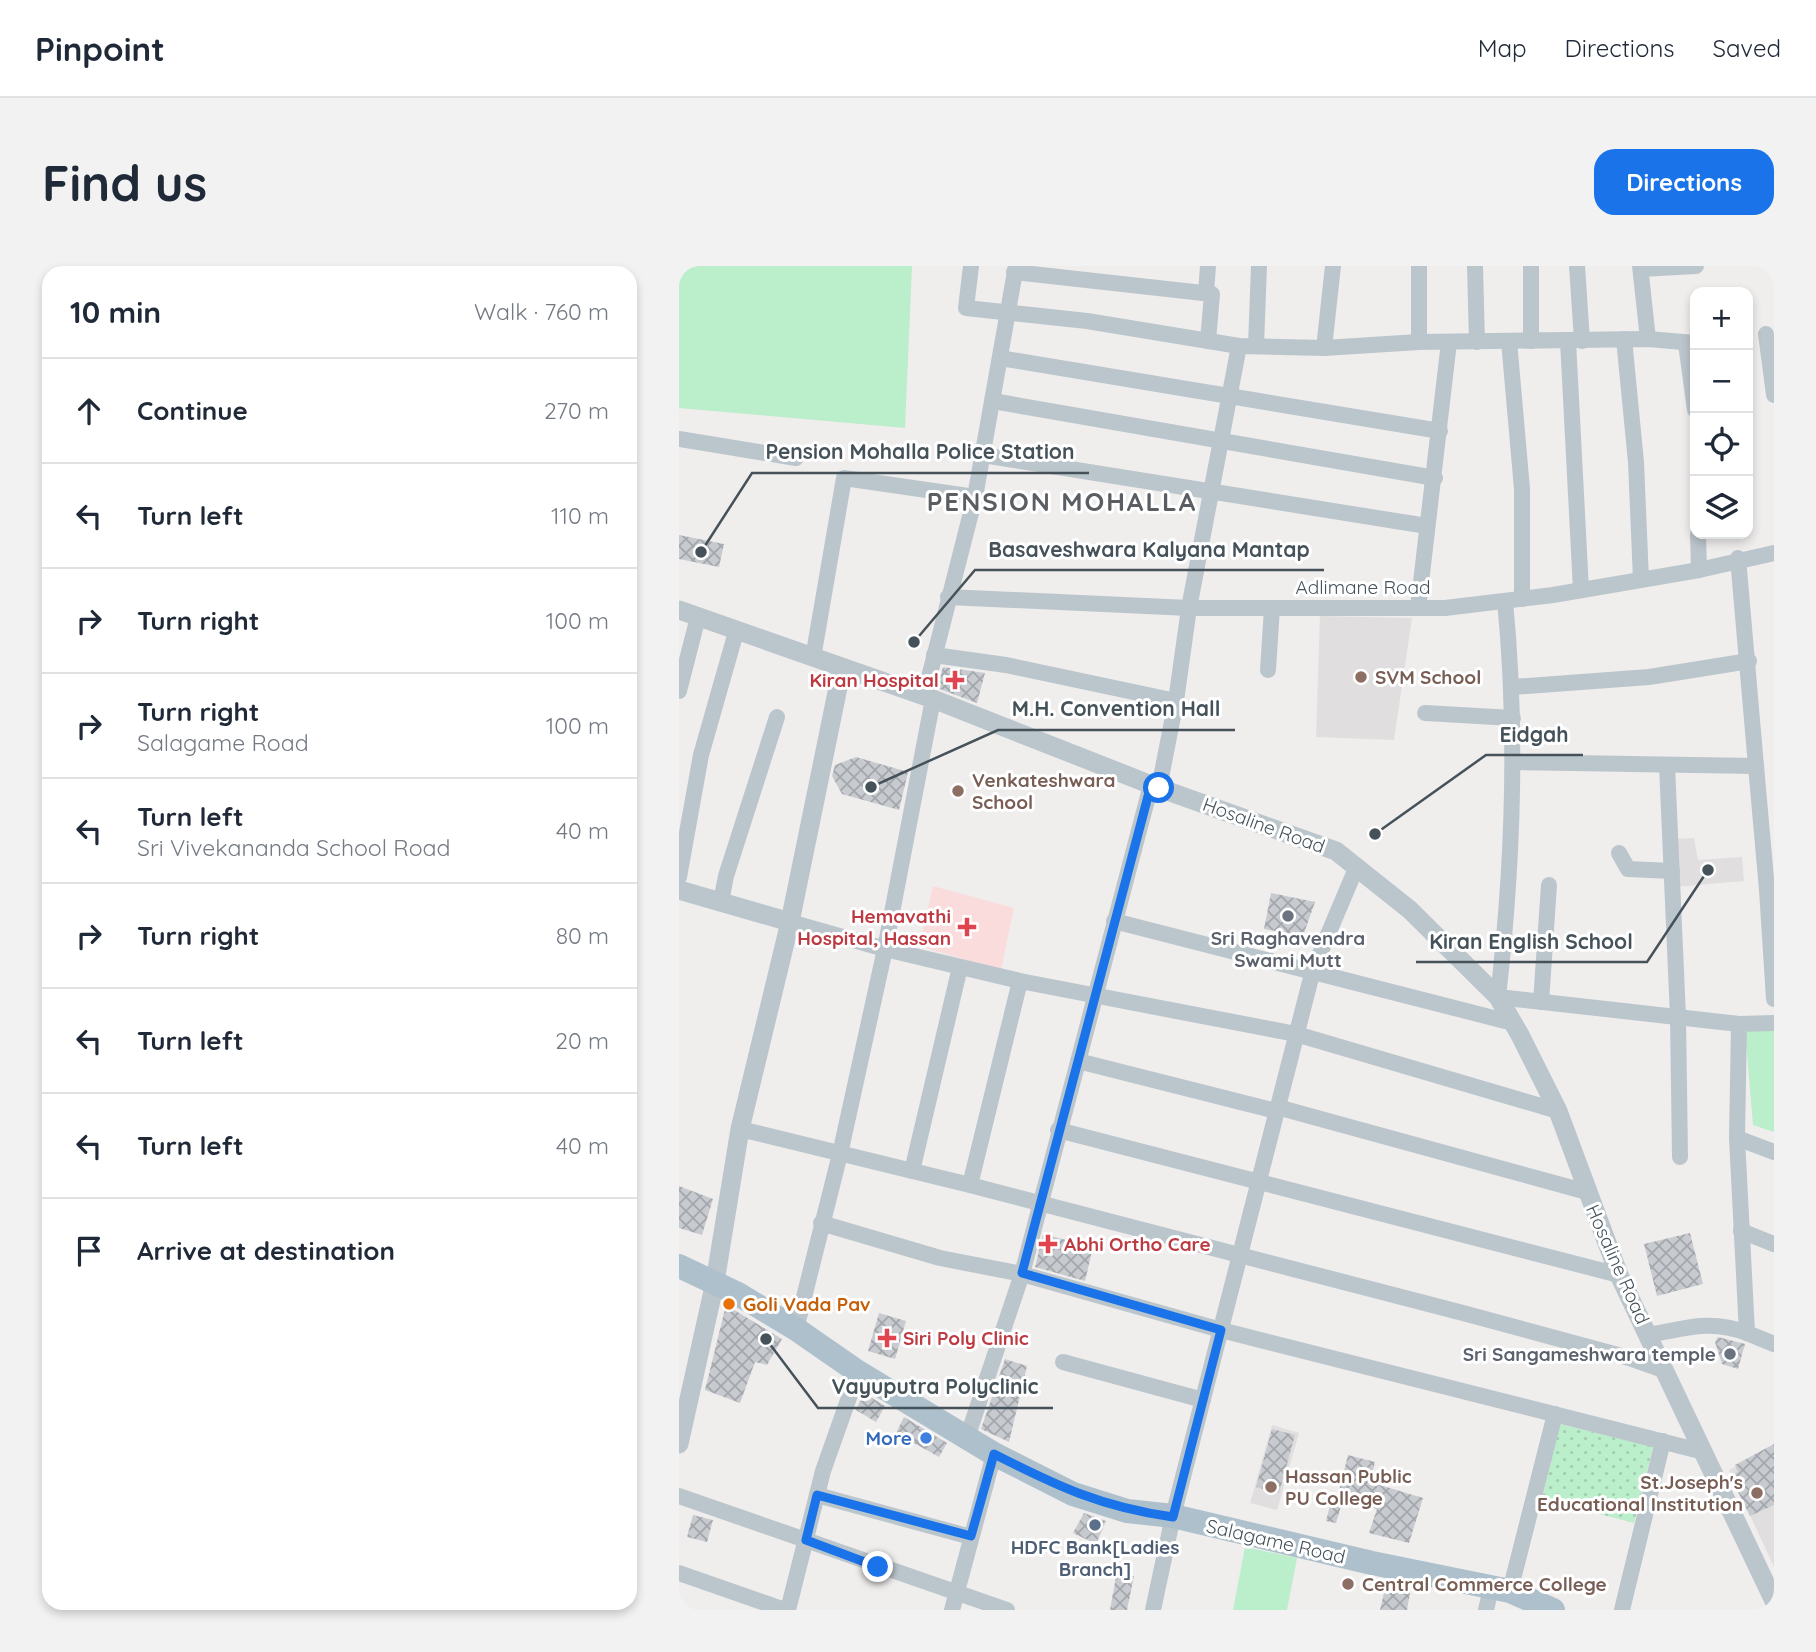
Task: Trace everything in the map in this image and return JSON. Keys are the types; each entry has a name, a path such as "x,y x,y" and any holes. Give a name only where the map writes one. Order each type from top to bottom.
{"main road":[{"name":"Salagame Road","path":"679,1266 716,1282 796,1329 858,1373 994,1454 1073,1494 1128,1511 1173,1517 1553,1610"}],"street":[{"path":"971,266 966,308 1239,346 1324,348 1419,342 1624,339 1690,344"},
{"path":"1206,293 1208,266"},
{"path":"1256,346 1259,266"},
{"path":"1324,348 1333,266"},
{"path":"1419,266 1419,342"},
{"path":"1475,266 1477,341"},
{"path":"1531,266 1531,341"},
{"path":"1577,266 1575,341 1581,590"},
{"path":"1648,339 1640,268 1696,266"},
{"path":"796,1329 840,1154 885,949 929,698 934,655 975,497 1015,269 1212,294 1208,341"},
{"path":"1770,334 1774,395"},
{"path":"1624,339 1636,462 1641,580"},
{"path":"1509,341 1523,489 1513,600 1513,822 1497,998 1739,1024 1774,1023"},
{"path":"1418,608 1449,342"},
{"path":"967,1438 1022,1273 1093,996 1155,786 1176,701 1189,608 1239,346"},
{"path":"1000,358 1440,432"},
{"path":"993,401 1435,478"},
{"path":"679,439 796,458"},
{"path":"983,455 1427,526"},
{"path":"813,658 844,478 975,497"},
{"path":"1698,539 1699,570"},
{"name":"Adlimane Road","path":"948,597 1189,608 1418,608 1513,600 1581,590 1699,570 1738,558 1774,553"},
{"path":"1738,558 1756,766 1771,890 1774,999"},
{"path":"1268,670 1272,608"},
{"name":"Hosaline Road","path":"679,610 929,698 1155,786 1336,851 1411,910 1497,998 1513,1023 1558,1111 1619,1275 1774,1601"},
{"path":"679,691 698,617"},
{"path":"679,877 701,755 736,632"},
{"path":"934,655 1006,665 1176,701"},
{"path":"1513,687 1649,677 1749,661"},
{"path":"679,1444 716,1282 740,1129 789,922 842,668"},
{"path":"1425,713 1513,718"},
{"path":"721,902 733,852 777,716"},
{"path":"1513,762 1756,766"},
{"path":"1667,765 1678,1017 1680,1157"},
{"path":"1619,853 1623,865 1630,870 1672,871"},
{"path":"1153,1610 1173,1517 1313,970 1357,866"},
{"path":"1541,1002 1549,885"},
{"path":"679,890 885,949 960,967 1093,996 1296,1034 1558,1111"},
{"path":"1114,921 1313,970 1407,999 1513,1023"},
{"path":"912,1171 960,967"},
{"path":"970,1185 1020,981"},
{"path":"1739,1024 1737,1138 1747,1333"},
{"path":"1078,1061 1277,1109 1587,1192"},
{"path":"740,1129 970,1185 1138,1231 1240,1254 1629,1358 1663,1370"},
{"path":"1058,1130 1619,1275"},
{"path":"1737,1138 1774,1152"},
{"path":"821,1223 940,1258 1022,1273 1221,1330 1704,1452"},
{"path":"1741,1231 1774,1244"},
{"path":"1649,1335 1699,1325 1725,1325 1774,1344"},
{"path":"1062,1362 1203,1400"},
{"path":"679,1573 786,1610 817,1495 858,1373"},
{"path":"1496,1596 1555,1414"},
{"path":"1622,1610 1663,1441"},
{"path":"952,1610 994,1454"},
{"path":"817,1495 971,1536"},
{"path":"679,1496 1007,1610"}],"shaded area":[{"name":"SVM School","path":"1320,616 1412,618 1394,740 1316,737"},
{"path":"1694,838 1698,860 1742,857 1744,881 1675,887 1671,839"},
{"name":"Hemavathi Hospital, Hassan","path":"933,886 1014,908 1001,970 919,946"},
{"path":"1272,1425 1299,1433 1277,1510 1250,1503"},
{"name":"St.Joseph's Educational Institution","path":"1774,1447 1774,1567 1729,1470"}],"green space":[{"path":"679,266 912,266 905,428 679,408"},
{"path":"1774,1019 1774,1132 1753,1125 1745,1030"},
{"path":"1560,1424 1653,1447 1634,1523 1542,1499"},
{"path":"1245,1547 1297,1558 1287,1610 1233,1610"}],"building":[{"path":"679,535 724,544 719,567 679,559"},
{"path":"943,667 985,673 977,703 937,688"},
{"path":"856,757 908,772 899,810 842,794 832,776 835,765"},
{"name":"Sri Raghavendra Swami Mutt","path":"1271,893 1315,902 1303,936 1264,929"},
{"path":"679,1186 713,1199 702,1235 679,1228"},
{"path":"1690,1233 1703,1284 1657,1296 1644,1244"},
{"path":"1043,1234 1093,1247 1085,1281 1035,1267"},
{"path":"726,1305 782,1339 767,1365 755,1362 740,1403 705,1390"},
{"path":"879,1313 906,1321 895,1359 868,1351"},
{"name":"Sri Sangameshwara temple","path":"1718,1337 1745,1344 1738,1369 1722,1364 1715,1342"},
{"path":"1005,1359 1027,1366 1009,1442 981,1429"},
{"path":"864,1393 885,1406 876,1422 856,1410"},
{"path":"904,1417 947,1443 939,1457 896,1433"},
{"path":"1272,1429 1295,1435 1279,1493 1256,1487"},
{"name":"St.Joseph's Educational Institution","path":"1774,1444 1774,1505 1750,1516 1730,1476 1738,1472 1735,1465"},
{"path":"1348,1455 1375,1462 1370,1482 1423,1498 1409,1543 1369,1533 1377,1509 1357,1503 1356,1507 1342,1503 1336,1523 1326,1521 1332,1498 1337,1499"},
{"path":"1084,1513 1106,1521 1096,1544 1073,1533"},
{"path":"693,1515 713,1520 707,1542 687,1537"},
{"path":"1117,1571 1134,1576 1127,1610 1110,1610"},
{"path":"1386,1584 1411,1587 1407,1610 1380,1610"}],"place":[{"name":"Pension Mohalla Police Station","path":"701,552"},
{"name":"Basaveshwara Kalyana Mantap","path":"914,642"},
{"name":"SVM School","path":"1361,677"},
{"name":"Kiran Hospital","path":"955,680"},
{"name":"M.H. Convention Hall","path":"871,787"},
{"name":"Venkateshwara School","path":"958,791"},
{"name":"Eidgah","path":"1375,834"},
{"name":"Kiran English School","path":"1708,870"},
{"name":"Sri Raghavendra Swami Mutt","path":"1288,916"},
{"name":"Hemavathi Hospital, Hassan","path":"967,927"},
{"name":"Abhi Ortho Care","path":"1048,1244"},
{"name":"Goli Vada Pav","path":"729,1304"},
{"name":"Siri Poly Clinic","path":"887,1338"},
{"name":"Vayuputra Polyclinic","path":"766,1339"},
{"name":"Sri Sangameshwara temple","path":"1730,1354"},
{"name":"More","path":"926,1438"},
{"name":"Hassan Public PU College","path":"1271,1487"},
{"name":"St.Joseph's Educational Institution","path":"1757,1493"},
{"name":"HDFC Bank[Ladies Branch]","path":"1095,1525"},
{"name":"Central Commerce College","path":"1348,1584"}],"district":[{"name":"PENSION MOHALLA","path":"1062,501"}],"route":[{"path":"878,1567 806,1540 817,1495 971,1536 994,1454 1073,1494 1128,1511 1173,1517 1221,1330 1022,1273 1093,996 1151,785 1159,788"}]}
